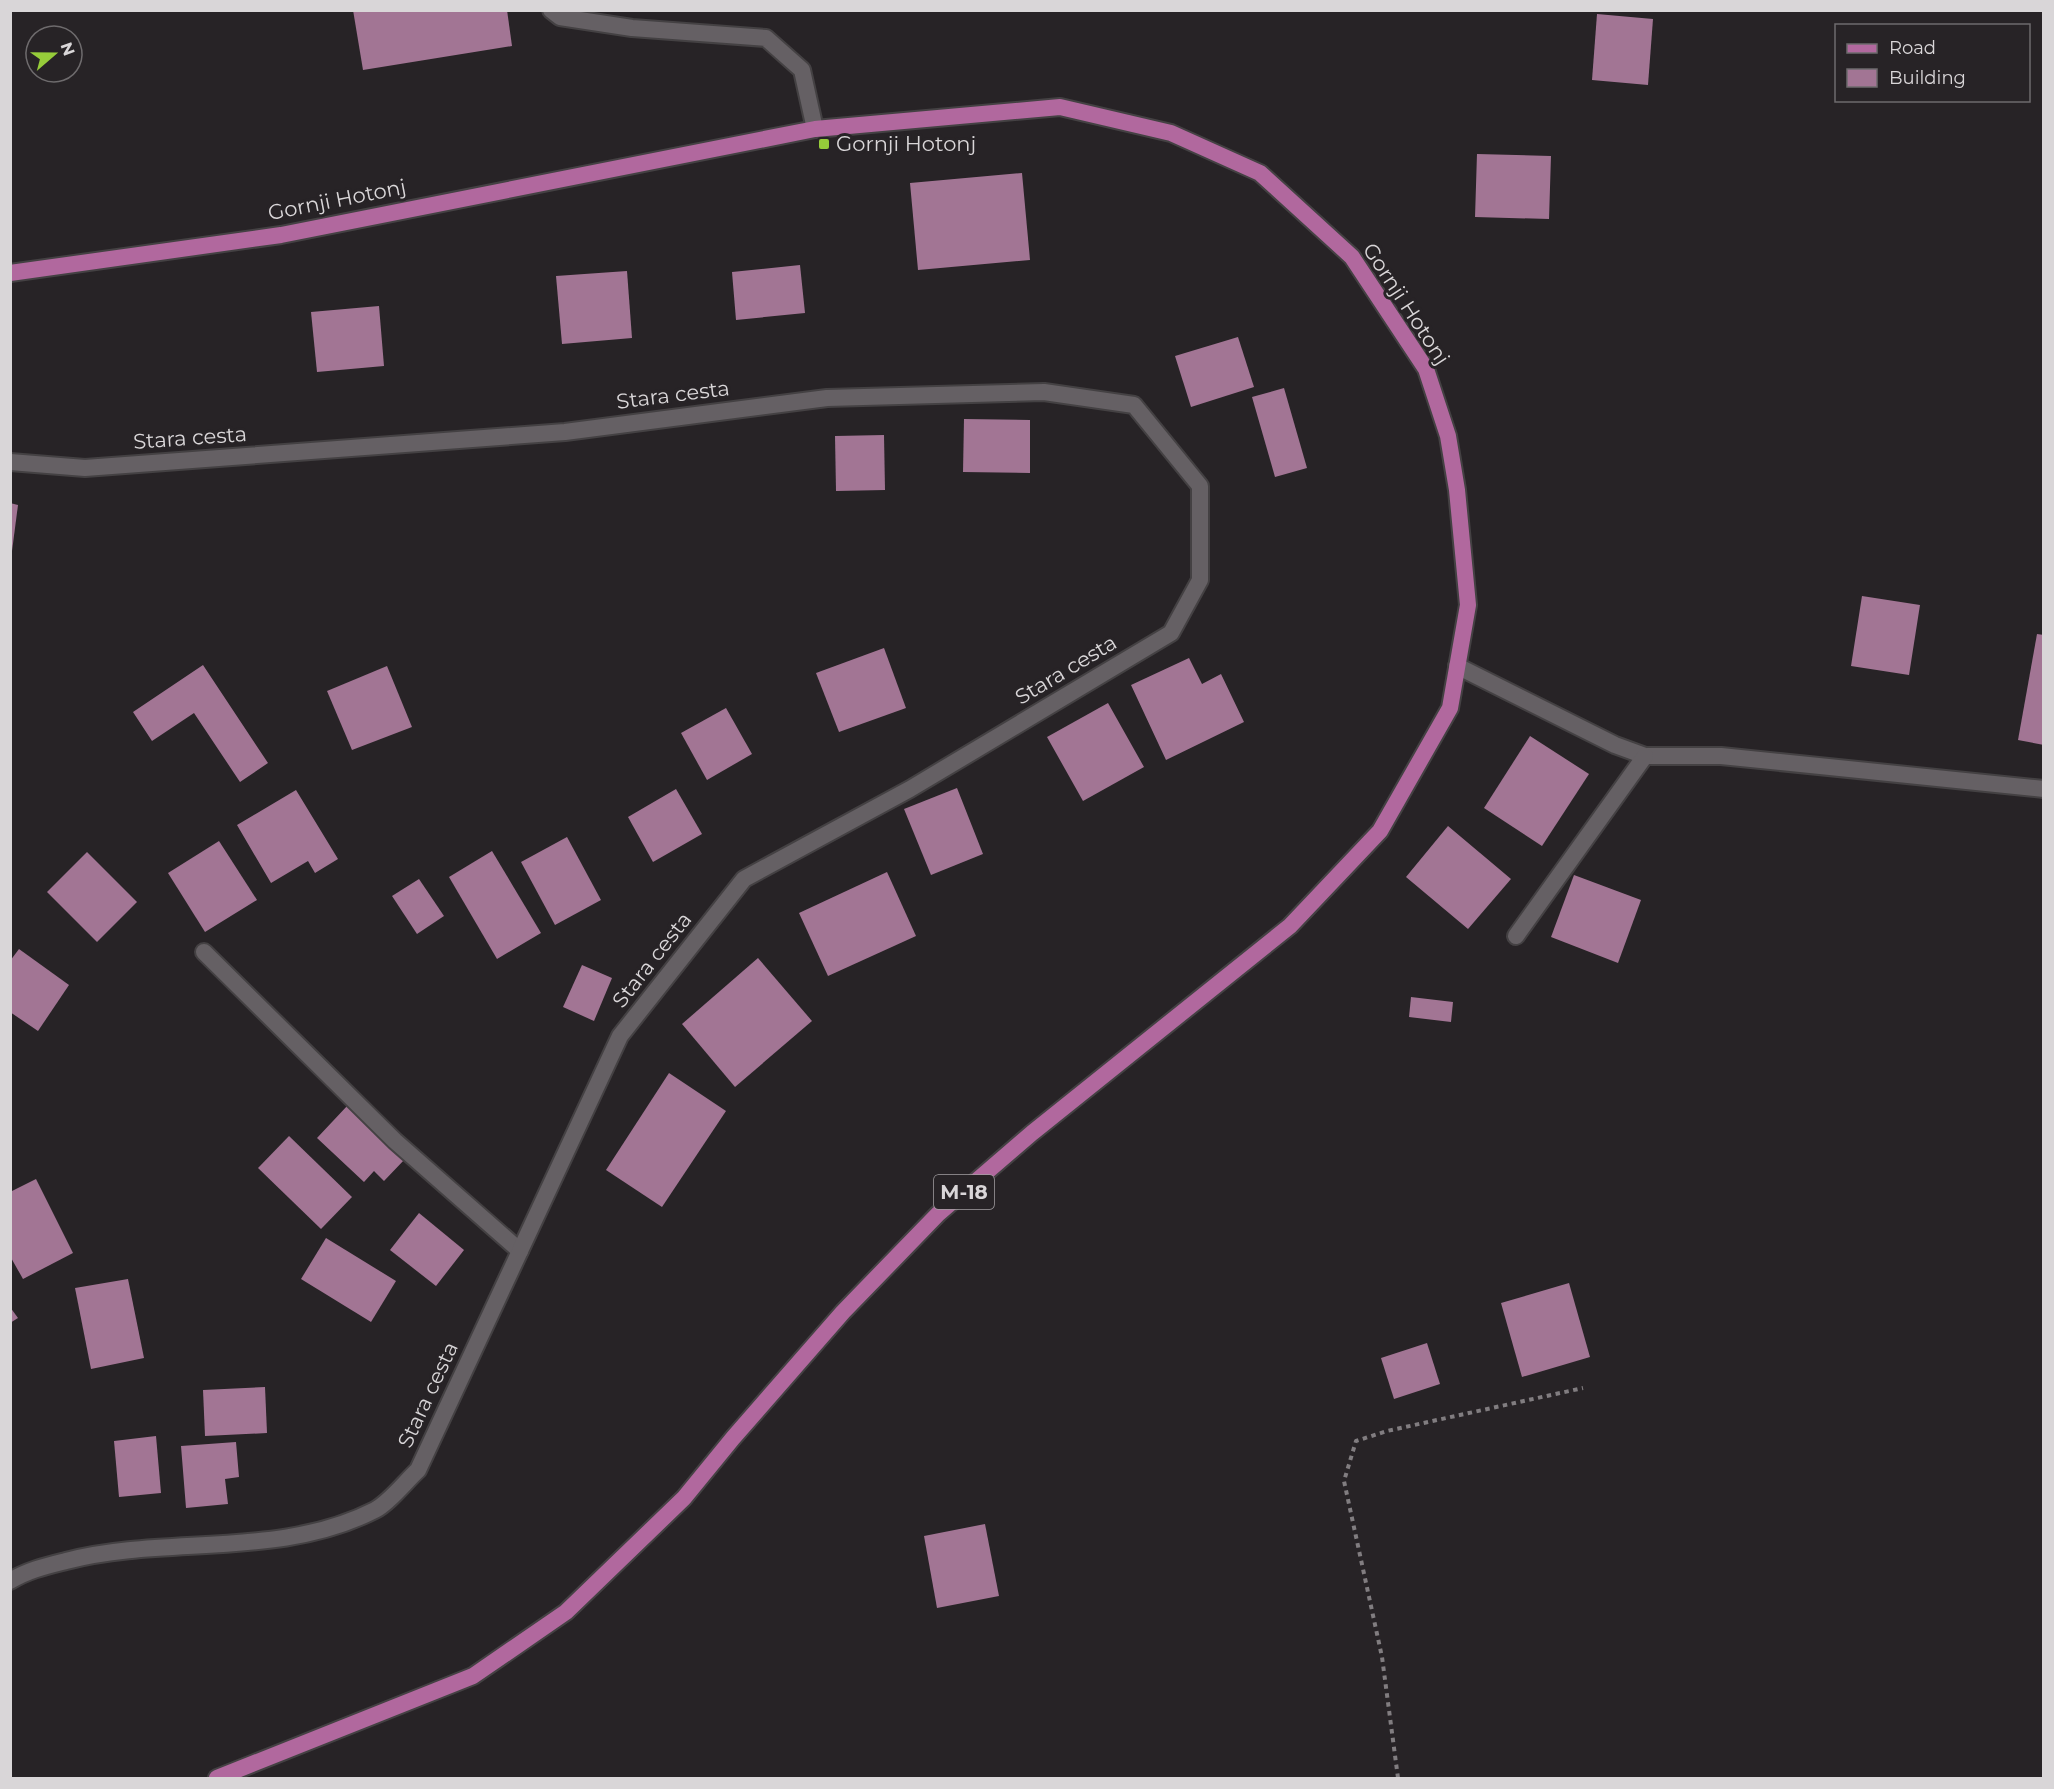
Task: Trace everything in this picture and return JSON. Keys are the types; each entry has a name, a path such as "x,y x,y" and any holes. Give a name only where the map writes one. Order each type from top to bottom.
{"main road":[{"name":"Gornji Hotonj","path":"10,273 281,234 815,129 1060,107 1171,133 1260,173 1352,256 1426,369 1448,436 1457,490 1468,605 1457,666"},
{"name":"M-18","path":"217,1779 473,1676 566,1612 684,1498 732,1438 836,1321 938,1214 1032,1133 1290,926 1380,831 1450,708 1457,666"}],"street":[{"path":"552,10 560,17 632,28 766,38 802,70 815,129"},
{"name":"Stara cesta","path":"10,462 85,468 565,432 827,398 1044,392 1134,405 1200,486 1200,580 1171,633 910,789 744,879 620,1036 418,1470 376,1510 319,1532 230,1544 103,1551 27,1571 10,1581"},
{"path":"1457,666 1616,745 1645,756 1721,756 2043,789"},
{"path":"1516,936 1645,756"},
{"path":"204,952 395,1141 520,1251"}],"path":[{"path":"1398,1779 1382,1657 1344,1481 1356,1441 1387,1431 1582,1388"}],"building":[{"path":"353,10 507,10 512,46 363,70"},
{"path":"1597,14 1653,19 1648,85 1592,80"},
{"path":"1477,154 1551,156 1549,219 1475,217"},
{"path":"1022,173 1030,260 918,270 910,183"},
{"path":"800,265 805,313 736,320 732,272"},
{"path":"627,271 632,338 562,344 556,276"},
{"path":"379,306 384,366 317,372 311,312"},
{"path":"1238,337 1254,387 1191,407 1175,356"},
{"path":"1284,388 1307,468 1275,477 1252,397"},
{"path":"964,419 1030,420 1030,473 963,472"},
{"path":"884,435 885,490 836,491 835,436"},
{"path":"10,503 18,505 12,551 10,551"},
{"path":"1862,596 1920,605 1909,675 1851,666"},
{"path":"2037,634 2044,635 2044,745 2018,740"},
{"path":"884,648 906,708 839,732 816,673"},
{"path":"1189,658 1202,684 1221,674 1244,722 1166,760 1131,685"},
{"path":"203,665 268,763 240,782 194,713 152,741 133,712"},
{"path":"387,666 412,727 352,750 327,691"},
{"path":"1108,703 1144,767 1083,801 1047,737"},
{"path":"726,708 752,754 707,780 681,733"},
{"path":"1530,736 1589,774 1542,846 1484,808"},
{"path":"957,788 983,854 931,875 904,809"},
{"path":"676,789 702,834 653,862 628,817"},
{"path":"296,790 338,859 315,873 308,861 271,883 237,825"},
{"path":"1448,826 1511,879 1468,929 1406,877"},
{"path":"567,837 601,900 555,925 521,862"},
{"path":"219,841 257,900 205,932 168,873"},
{"path":"492,851 541,933 497,959 449,877"},
{"path":"87,852 137,902 97,942 47,892"},
{"path":"887,872 916,936 828,976 799,913"},
{"path":"1574,875 1641,900 1618,963 1551,937"},
{"path":"419,879 444,916 417,934 392,896"},
{"path":"19,949 69,985 38,1031 10,1012 10,961"},
{"path":"758,958 812,1021 735,1087 682,1024"},
{"path":"582,965 612,978 594,1021 563,1007"},
{"path":"1411,997 1453,1002 1451,1022 1409,1017"},
{"path":"669,1073 726,1111 662,1207 606,1170"},
{"path":"348,1105 405,1159 384,1181 374,1171 364,1182 317,1138"},
{"path":"289,1136 352,1197 321,1229 258,1168"},
{"path":"36,1179 73,1253 23,1279 10,1256 10,1192"},
{"path":"419,1213 464,1250 436,1286 390,1250"},
{"path":"326,1238 396,1281 371,1322 301,1279"},
{"path":"128,1279 144,1358 91,1369 75,1288"},
{"path":"1569,1283 1590,1357 1522,1377 1501,1303"},
{"path":"10,1307 18,1318 10,1323"},
{"path":"1427,1343 1440,1384 1394,1399 1381,1358"},
{"path":"265,1387 267,1433 205,1436 203,1390"},
{"path":"156,1436 161,1493 119,1497 114,1441"},
{"path":"236,1442 239,1477 225,1479 228,1504 186,1508 181,1446"},
{"path":"985,1524 999,1596 937,1608 924,1536"}],"place":[{"name":"Gornji Hotonj","path":"824,144"}]}
